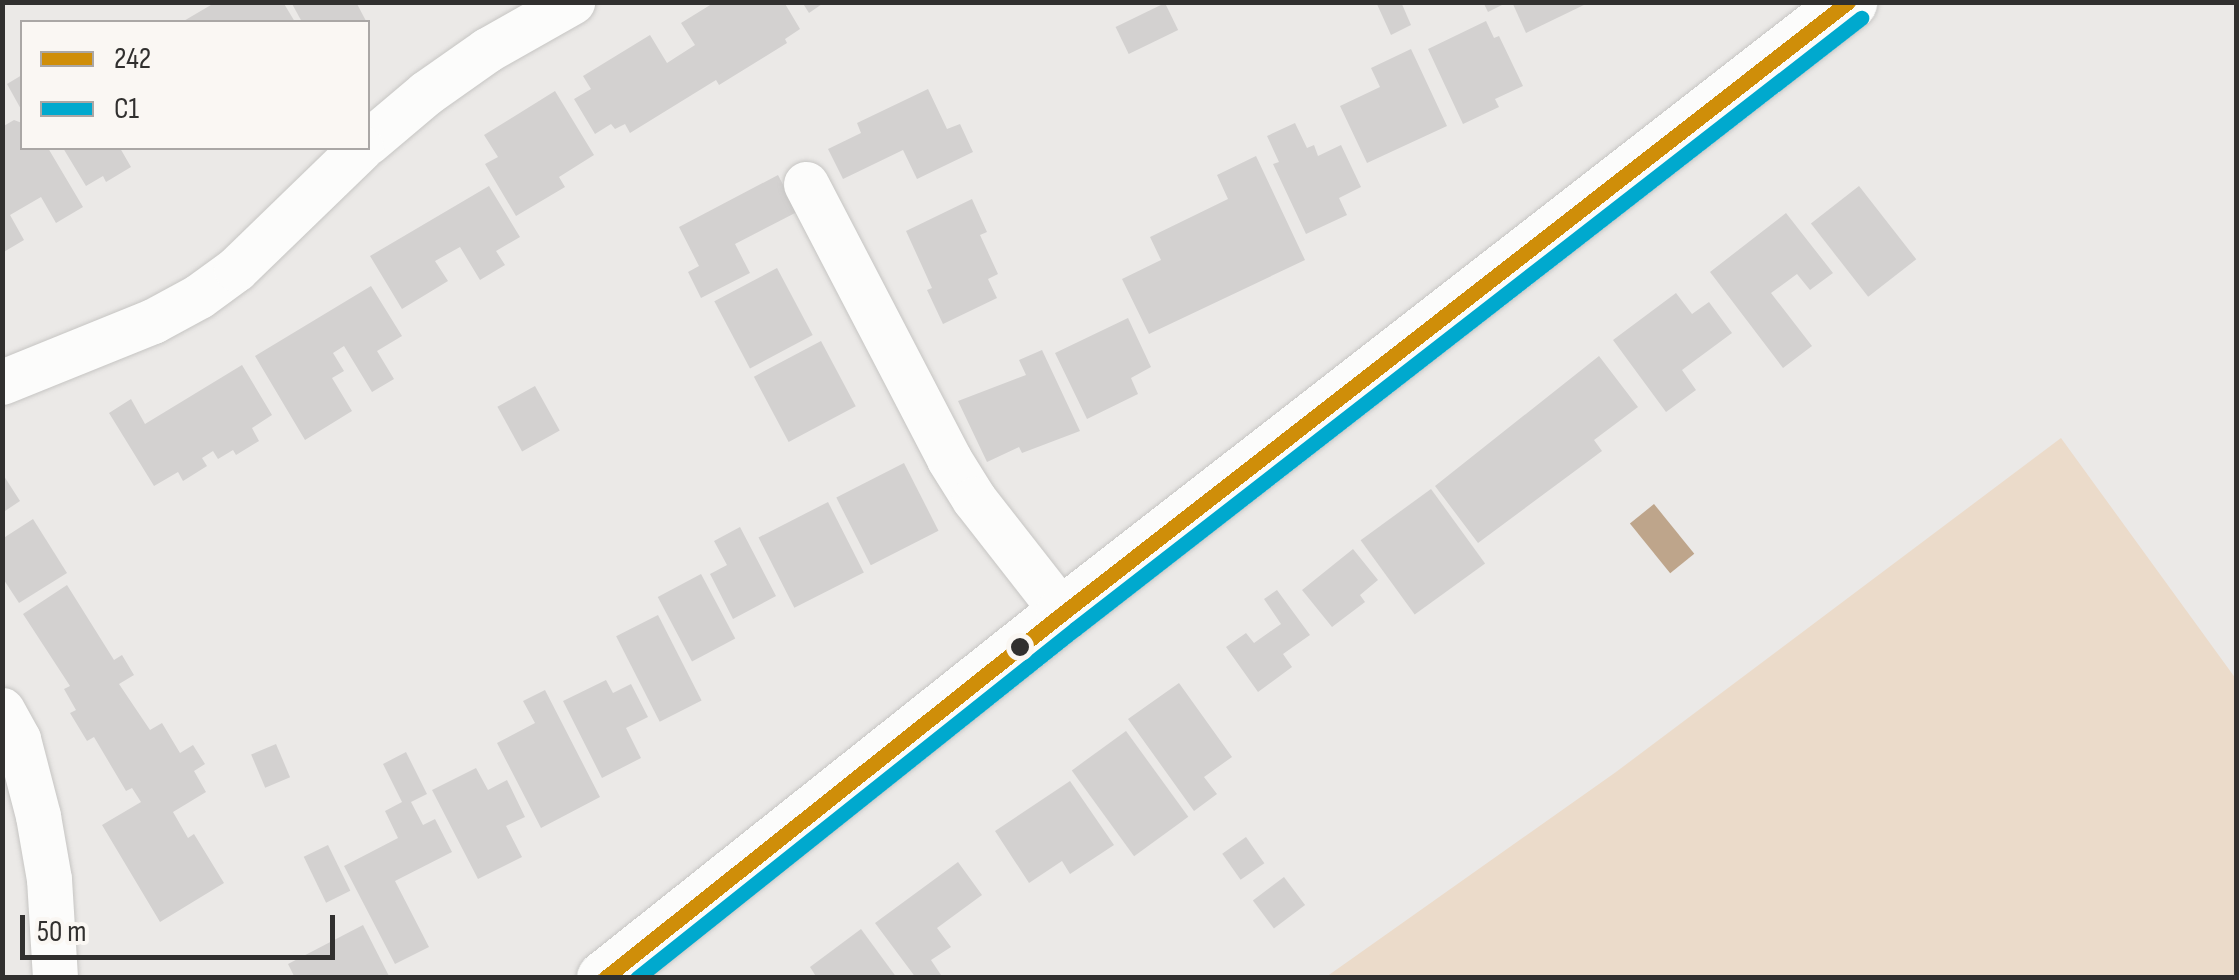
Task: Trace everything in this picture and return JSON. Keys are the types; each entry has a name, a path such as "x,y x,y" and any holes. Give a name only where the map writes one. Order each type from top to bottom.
{"main road":[{"path":"604,978 1063,613 1848,2"}],"street":[{"path":"370,140 456,72 572,2"},
{"path":"2,382 153,321 199,296 236,269 359,150"},
{"path":"806,184 949,459 974,499 1063,613"},
{"path":"2,710 18,739 20,820 49,880 55,978"}],"shaded area":[{"path":"2061,438 2236,679 2236,977 1326,977 1616,772"},
{"path":"1654,504 1694,554 1670,573 1630,524"}],"building":[{"path":"216,2 283,2 294,20 185,20"},
{"path":"291,2 356,2 365,20 301,20"},
{"path":"715,2 784,2 800,29 785,39 787,43 719,85 716,80 630,133 625,124 615,129 611,124 595,134 574,99 591,89 583,76 650,35 667,63 695,45 681,23"},
{"path":"802,2 825,2 809,13"},
{"path":"1376,2 1401,2 1411,25 1391,35"},
{"path":"1483,2 1508,2 1488,12"},
{"path":"1512,2 1590,2 1526,33"},
{"path":"1165,3 1178,30 1129,54 1116,27"},
{"path":"1486,21 1494,38 1499,36 1523,86 1495,99 1499,107 1463,124 1428,49"},
{"path":"1411,49 1447,126 1367,163 1340,106 1380,87 1371,68"},
{"path":"20,76 20,107 7,84"},
{"path":"928,89 947,129 960,124 973,152 917,179 903,150 843,179 828,149 861,133 857,123"},
{"path":"555,91 594,155 559,177 565,187 516,216 485,164 498,157 484,135"},
{"path":"14,120 20,122 20,150 49,150 83,207 56,223 41,197 10,215 24,240 2,253 2,127"},
{"path":"1295,123 1307,148 1314,145 1318,156 1341,145 1361,187 1339,198 1347,215 1306,234 1273,164 1279,162 1267,136"},
{"path":"64,150 121,150 131,167 106,182 103,176 86,186"},
{"path":"1256,156 1305,260 1149,334 1122,279 1161,260 1150,237 1228,199 1217,175"},
{"path":"778,175 797,212 735,244 750,273 701,298 688,272 699,266 679,227"},
{"path":"489,186 520,237 496,251 505,265 480,280 460,247 435,261 448,281 402,309 370,256"},
{"path":"1859,186 1916,259 1868,297 1811,224"},
{"path":"972,199 987,232 980,235 998,274 988,279 997,298 943,324 927,290 932,288 906,231"},
{"path":"1786,213 1833,273 1810,290 1797,274 1771,293 1812,346 1783,368 1710,272"},
{"path":"777,268 813,335 750,368 714,301"},
{"path":"371,286 402,336 377,351 394,379 372,392 344,346 333,353 344,371 332,378 352,411 305,440 255,356"},
{"path":"1676,293 1692,314 1709,302 1732,333 1682,370 1696,390 1666,412 1613,340"},
{"path":"1128,318 1151,367 1131,378 1138,394 1087,419 1055,353"},
{"path":"821,341 856,406 789,442 754,377"},
{"path":"1042,350 1080,431 1022,453 1019,447 987,462 958,401 1026,375 1019,360"},
{"path":"1599,356 1638,407 1594,440 1602,451 1478,543 1435,486"},
{"path":"242,365 272,415 252,428 259,441 236,455 233,450 218,459 213,451 202,458 207,466 183,481 178,472 154,486 109,413 131,399 145,424"},
{"path":"535,386 560,431 522,451 497,407"},
{"path":"904,463 939,531 871,565 836,498"},
{"path":"2,473 20,501 2,513"},
{"path":"1431,489 1485,563 1415,615 1361,540"},
{"path":"828,502 864,572 794,608 759,537"},
{"path":"33,519 67,573 19,603 2,577 2,539"},
{"path":"740,527 776,596 733,619 710,574 727,565 714,541"},
{"path":"1353,549 1378,580 1360,595 1365,602 1332,627 1302,590"},
{"path":"701,574 735,638 692,661 658,597"},
{"path":"67,585 114,660 122,655 134,675 119,684 150,730 162,723 180,753 193,745 205,764 194,771 206,792 173,812 188,838 194,834 224,883 160,922 102,825 141,802 132,788 126,791 94,737 87,741 70,713 76,710 64,689 70,686 23,614"},
{"path":"1277,590 1310,635 1283,654 1292,667 1258,692 1226,647 1246,633 1254,643 1281,624 1264,599"},
{"path":"658,615 702,701 660,722 616,636"},
{"path":"606,680 613,693 631,684 648,717 626,728 641,758 602,778 563,701"},
{"path":"1179,683 1232,757 1204,777 1217,794 1194,811 1128,719"},
{"path":"545,690 600,797 541,828 497,743 535,723 523,701"},
{"path":"1126,731 1188,817 1134,856 1072,770"},
{"path":"276,744 290,777 265,788 251,755"},
{"path":"406,752 427,794 411,802 423,825 435,819 452,852 395,881 429,947 395,964 344,866 398,838 385,811 402,802 383,764"},
{"path":"476,768 488,790 507,780 525,817 506,826 522,857 478,879 432,790"},
{"path":"1070,781 1114,845 1070,874 1062,861 1029,883 995,831"},
{"path":"1246,837 1264,863 1241,880 1222,854"},
{"path":"328,845 350,891 326,903 304,857"},
{"path":"958,862 982,895 937,928 951,947 931,960 943,978 916,978 875,923"},
{"path":"1284,877 1305,905 1274,928 1253,900"},
{"path":"363,925 390,978 295,978 288,964"},
{"path":"861,929 897,978 817,978 810,967"}],"transit line":[{"name":"242","path":"605,978 1063,613 1848,2"},
{"name":"C1","path":"637,978 1075,629 1861,18"}]}
